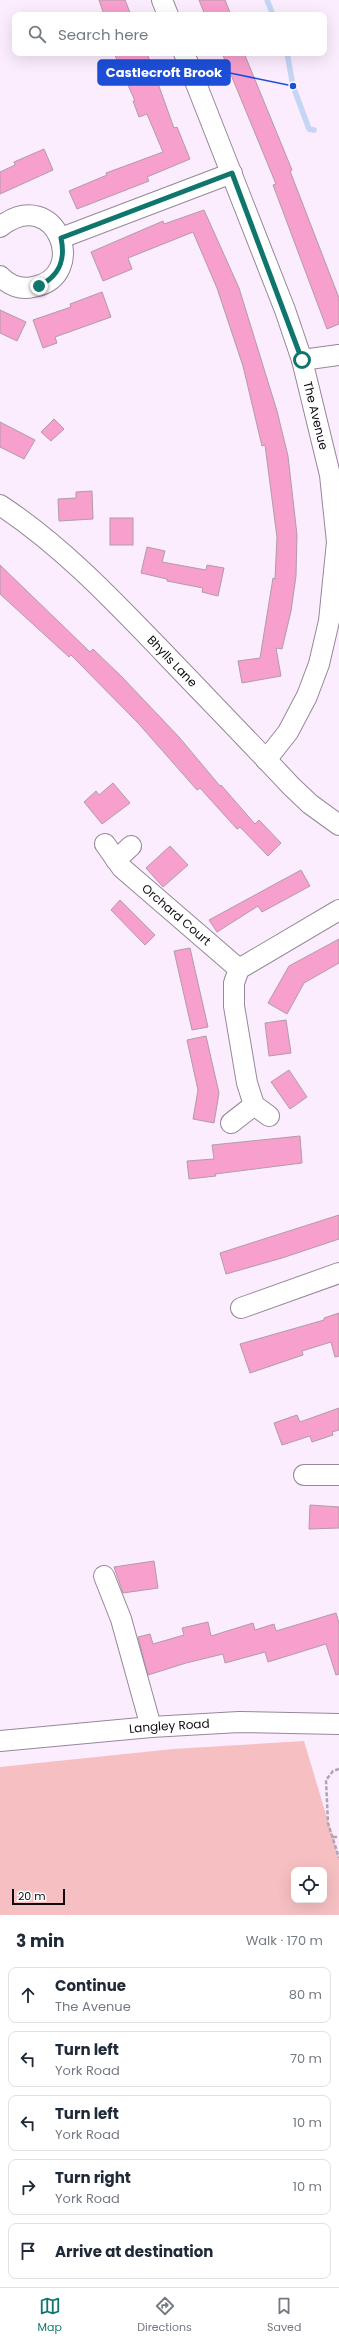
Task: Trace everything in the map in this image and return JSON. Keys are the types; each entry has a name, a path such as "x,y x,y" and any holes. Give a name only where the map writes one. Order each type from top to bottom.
{"street":[{"path":"162,0 167,12"},
{"name":"The Avenue","path":"185,56 232,173 302,360 330,475 336,542 334,580 329,621 318,664 307,696 288,732 266,760"},
{"path":"61,238 232,173"},
{"path":"0,227 10,219 22,216 34,216 46,220 55,228 61,238 64,250 62,262 58,272 50,281 39,286 27,288 16,287 0,276"},
{"path":"302,360 339,355"},
{"name":"Bhylls Lane","path":"0,505 31,525 75,564 139,627 310,804 339,825"},
{"name":"Orchard Court","path":"105,844 122,868 239,969"},
{"path":"116,860 131,846"},
{"path":"231,1123 262,1110 247,1083 234,1006 234,983 239,969 339,910"},
{"path":"241,1308 339,1273"},
{"path":"304,1475 339,1475"},
{"path":"104,1576 121,1620 151,1727"},
{"name":"Langley Road","path":"0,1741 151,1727 239,1722 339,1724"}],"path":[{"path":"339,1769 334,1771 326,1780 328,1823 339,1858"},
{"path":"333,1837 339,1837"}],"shaded area":[{"path":"304,1741 339,1858 339,1915 0,1915 0,1767 173,1749"}],"building":[{"path":"99,0 125,0 130,12 103,12"},
{"path":"199,0 225,0 230,12 204,12"},
{"path":"115,56 148,56 174,128 177,127 190,159 147,177 149,181 77,209 69,191 107,175 106,173 163,152 147,114 139,117 133,101 135,101"},
{"path":"223,56 245,56 292,170 290,171 339,298 339,324 327,329 273,185 276,184"},
{"path":"44,149 53,170 0,194 0,172 15,165 14,162"},
{"path":"204,210 239,288 277,411 288,456 297,535 296,576 291,611 282,649 276,648 281,676 242,683 238,661 260,658 273,578 275,579 277,537 265,445 262,446 243,366 217,288 193,232 128,258 132,269 103,281 91,252 163,221 164,224"},
{"path":"102,292 111,317 55,337 57,343 43,348 33,320 71,307 70,304"},
{"path":"0,310 26,322 17,341 0,333"},
{"path":"54,419 64,429 51,441 41,432"},
{"path":"0,422 35,440 24,459 0,447"},
{"path":"92,491 93,519 59,521 58,499 76,498 76,492"},
{"path":"110,518 133,518 133,545 110,545"},
{"path":"147,547 165,551 162,562 206,570 207,565 224,568 218,596 202,592 203,588 167,581 167,579 141,573"},
{"path":"0,565 90,652 93,649 122,677 179,737 220,786 221,785 255,824 259,820 281,843 268,856 240,827 237,829 200,788 197,790 138,723 71,655 69,657 0,594"},
{"path":"113,783 130,803 102,824 84,802 96,791 99,795"},
{"path":"170,846 188,865 163,887 146,868"},
{"path":"301,870 310,886 262,912 258,906 217,932 209,920"},
{"path":"120,900 155,935 145,945 111,910"},
{"path":"339,939 339,963 304,983 287,1014 268,1003 289,966"},
{"path":"190,948 208,1027 192,1030 174,951"},
{"path":"286,1020 291,1053 269,1056 265,1023"},
{"path":"206,1036 219,1093 214,1123 193,1119 198,1090 187,1040"},
{"path":"289,1070 307,1097 290,1109 271,1082"},
{"path":"300,1136 302,1163 215,1174 216,1176 189,1179 187,1161 214,1159 212,1145"},
{"path":"339,1215 339,1239 282,1258 226,1274 220,1253"},
{"path":"339,1313 339,1356 335,1357 331,1342 302,1351 303,1355 250,1373 240,1344 324,1320 324,1318"},
{"path":"339,1408 339,1430 332,1432 333,1435 312,1442 310,1436 282,1445 274,1423 297,1415 300,1422"},
{"path":"310,1505 339,1507 339,1528 309,1529"},
{"path":"154,1561 158,1588 123,1593 114,1567"},
{"path":"336,1613 339,1623 339,1674 336,1675 326,1644 268,1662 265,1652 225,1663 223,1654 186,1663 148,1675 138,1637 150,1634 153,1644 184,1635 182,1628 208,1622 211,1636 253,1623 255,1630 274,1624 276,1631"}],"waterway":[{"path":"267,0 272,12"},
{"path":"288,56 293,86 309,129 314,130"}],"place":[{"name":"Castlecroft Brook","path":"293,86"}],"route":[{"path":"39,286 50,281 58,272 62,262 64,250 61,238 232,173 285,310 302,360"}]}
